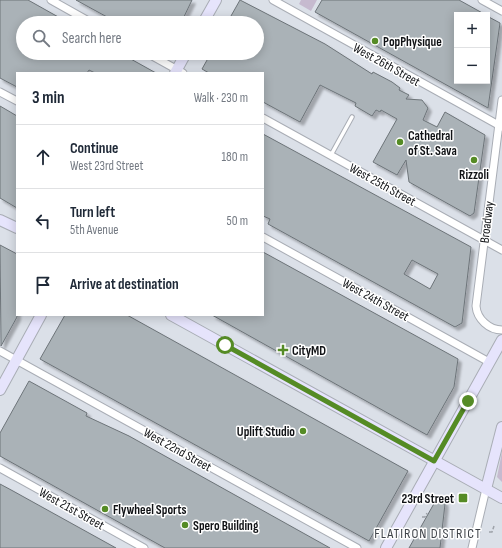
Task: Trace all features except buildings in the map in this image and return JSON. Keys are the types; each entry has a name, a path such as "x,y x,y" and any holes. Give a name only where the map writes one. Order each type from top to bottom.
{"main road":[{"path":"207,16 216,0"},
{"path":"178,72 183,60"},
{"path":"0,220 16,228"},
{"path":"0,390 40,316"},
{"path":"173,316 502,498"},
{"path":"386,548 502,340"},
{"path":"486,489 502,427"}],"street":[{"path":"51,0 80,16"},
{"name":"West 26th Street","path":"273,0 500,126"},
{"path":"482,0 502,11"},
{"path":"158,60 178,72"},
{"path":"0,92 16,100"},
{"name":"Broadway","path":"502,100 500,126 483,240 476,306 476,312 485,324 502,330"},
{"name":"West 25th Street","path":"264,119 502,250"},
{"name":"West 24th Street","path":"264,238 489,362"},
{"name":"West 22nd Street","path":"0,351 357,548"},
{"name":"West 21st Street","path":"0,468 144,548"},
{"path":"472,548 486,489"}],"lane":[{"path":"331,155 352,117"}],"path":[{"path":"422,517 425,517 427,513"},
{"path":"489,532 492,532 494,526"}],"shaded area":[{"path":"301,0 317,0 311,11 299,4"},
{"path":"502,452 502,482 497,477"}],"place":[{"name":"PopPhysique","path":"375,41"},
{"name":"Cathedral of St. Sava","path":"400,142"},
{"name":"Rizzoli","path":"474,160"},
{"name":"CityMD","path":"283,350"},
{"name":"Uplift Studio","path":"303,431"},
{"name":"23rd Street","path":"463,498"},
{"name":"Flywheel Sports","path":"105,509"},
{"name":"Spero Building","path":"185,525"}],"district":[{"name":"FLATIRON DISTRICT","path":"428,533"}],"route":[{"path":"225,345 434,461 468,401"}]}
